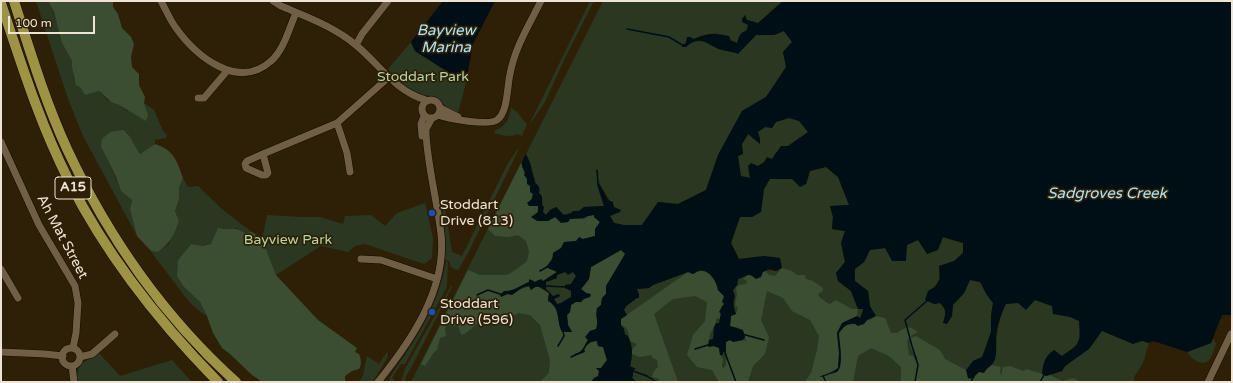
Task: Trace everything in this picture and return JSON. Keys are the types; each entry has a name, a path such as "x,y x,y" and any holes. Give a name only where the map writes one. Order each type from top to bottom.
{"main road":[{"name":"A15","path":"14,1 54,118 80,174 110,228 137,270 184,330 236,382"},
{"name":"A15","path":"1,3 43,124 69,181 82,204 117,261 147,304 187,351 218,382"}],"street":[{"path":"162,1 176,27 186,41 203,56 227,71 240,73 253,72 272,61 280,50 296,13"},
{"path":"274,1 281,6 334,30 356,45 409,94 426,100 430,99 437,101 437,114 426,129 426,147 441,235 441,259 437,279 422,317 380,382"},
{"path":"356,45 362,34 388,1"},
{"path":"424,116 437,114 447,118 487,123 495,121 501,116 505,106 515,54 541,1"},
{"path":"198,98 204,98 227,71"},
{"path":"264,154 337,123 389,77"},
{"path":"401,87 408,97 421,108 424,116 421,131 424,147 428,155"},
{"path":"421,108 426,100"},
{"path":"337,123 347,153 350,172"},
{"name":"Ah Mat Street","path":"1,142 40,226 75,286 77,308 76,333 73,348"},
{"path":"361,259 370,258 380,260 437,279"},
{"path":"1,269 3,277 18,298"},
{"path":"80,357 92,354 115,334"},
{"path":"1208,382 1231,334"},
{"path":"73,348 77,351 80,357 78,363 72,366 65,363 63,356 65,350 73,348"},
{"path":"1,352 63,356"},
{"path":"72,366 74,382"}],"green space":[{"path":"36,1 48,1 50,4 58,25 62,43 72,61 74,79 85,94 99,91 107,100 119,105 127,111 146,109 144,103 154,110 163,131 167,135 166,138 155,140 155,144 140,154 135,148 127,132 106,156 121,191 132,200 130,210 137,236 83,136 67,96"},
{"path":"48,1 113,1 113,7 118,14 122,28 131,37 134,44 131,57 132,67 139,74 139,85 145,97 144,103 148,115 146,121 111,102 99,91 85,95 80,87 76,85 72,61 62,43 54,12"},
{"path":"590,1 594,1 544,104 529,125"},
{"path":"603,1 783,1 758,23 747,20 745,16 748,25 747,31 740,35 738,43 715,33 700,36 694,39 687,37 686,43 700,41 707,42 723,50 743,49 756,35 774,35 784,31 792,42 783,52 786,67 766,97 742,111 718,155 706,190 678,204 658,202 642,225 624,225 614,223 610,216 615,214 612,206 599,183 604,206 584,207 579,211 563,215 556,207 550,210 546,215 543,212 542,196 539,193 526,154"},
{"name":"Stoddart Park","path":"411,42 415,51 466,83 458,113 452,111 434,96 417,95 398,81 388,69"},
{"path":"511,108 516,111 527,124 522,136 517,134 506,136 494,133 495,130 504,125"},
{"path":"789,118 799,121 808,132 788,146 776,152 772,159 758,166 748,166 750,178 740,176 738,156 743,154 742,144 749,134 760,139 757,132 765,127 772,128 776,122"},
{"path":"123,130 128,134 140,154 155,144 167,149 177,161 183,178 179,188 179,199 175,211 179,221 171,239 158,252 151,251 137,236 130,210 132,200 121,191 101,146 102,139 110,132"},
{"path":"518,149 470,249 459,269 456,270 450,266 450,262 445,259 446,246 442,208 445,208 452,252 462,256 508,163"},
{"path":"521,163 531,217 570,219 594,215 532,280 501,297 518,290 575,354 585,352 584,349 586,346 591,382 411,382"},
{"path":"521,163 533,194 529,206 538,206 537,221 548,221 555,217 568,222 570,219 584,219 588,216 594,215 594,217 600,222 595,229 595,236 576,241 564,242 561,248 553,253 552,259 546,267 557,272 543,281 538,280 535,282 532,280 501,297 529,286 531,290 537,286 549,293 548,298 559,313 561,329 572,332 568,325 567,315 570,312 571,305 586,293 581,289 589,279 591,267 621,250 626,254 606,286 606,294 602,298 601,305 596,315 598,323 596,329 590,331 584,348 575,354 585,352 586,345 592,342 597,341 598,346 603,347 607,360 601,368 596,368 599,371 598,377 591,382 540,382 549,373 550,360 540,325 530,315 519,313 511,316 486,319 479,322 462,335 457,325 454,326 448,324 445,328 446,336 440,338 437,350 425,366 421,364 468,270 480,275 507,275 527,261 529,251 526,241 518,235 508,237 495,236 488,229"},
{"path":"826,167 838,177 849,205 830,206 833,217 832,229 845,231 841,243 845,262 836,273 838,281 851,291 858,309 863,309 860,319 857,316 858,326 870,306 868,291 855,281 855,269 864,262 870,250 885,248 906,261 906,245 918,240 942,237 963,242 963,253 954,261 939,266 938,281 935,286 928,291 934,304 940,303 945,310 943,323 952,316 953,305 964,293 970,280 980,282 993,303 989,341 982,357 973,361 995,358 998,331 1005,304 1035,300 1052,306 1079,321 1080,337 1076,346 1062,356 1046,376 1062,371 1070,362 1087,350 1104,326 1149,343 1143,363 1134,377 1134,382 637,382 632,378 633,370 635,369 630,366 632,355 631,344 629,337 623,331 621,318 624,309 637,298 637,289 649,288 653,285 688,272 721,313 719,324 723,355 734,304 733,290 737,285 738,279 757,272 778,270 764,256 739,259 731,243 740,217 752,217 761,212 764,189 770,178 792,179 806,184 810,171"},
{"path":"183,178 188,187 198,186 223,210 252,232 245,233 236,228 222,229 211,244 203,246 191,244 178,260 184,287 200,302 207,316 189,301 151,251 158,252 169,244 179,221 175,211 179,199 179,188"},
{"name":"Bayview Park","path":"425,203 433,238 432,258 424,264 365,244 355,246 348,252 321,246 276,275 262,239 267,215 320,217 343,224 345,216 371,215 385,226 397,213"},
{"path":"218,228 234,229 245,233 252,232 262,239 276,275 318,320 357,348 355,352 360,356 360,367 359,369 352,371 345,376 345,382 262,382 222,348 213,333 200,302 184,287 177,276 178,260 191,244 203,246 211,244"},
{"path":"446,261 448,262 447,287 405,364 401,364 392,378 396,382 389,382 390,377 417,336 432,308 438,294"},
{"path":"782,268 792,271 797,275 805,275 806,279 813,281 823,288 823,291 818,294 828,303 830,304 836,300 852,309 858,309 857,316 842,323 837,333 839,353 838,368 823,377 837,372 841,357 839,333 844,326 870,320 876,316 885,318 891,333 897,333 907,327 918,332 912,335 907,341 909,355 913,356 916,361 918,358 911,349 910,338 916,336 940,350 945,359 966,370 968,378 992,365 1001,367 1001,376 1003,367 1010,366 1023,371 1027,369 1046,376 1050,375 1062,381 1073,378 1082,382 901,382 901,367 889,356 871,348 858,356 853,382 805,382 811,373 819,336 810,320 792,311 783,298 767,291 761,320 769,337 765,354 753,366 748,382 719,382 712,370 697,367 687,355 693,335 705,321 707,302 695,296 673,299 654,314 678,382 659,382 659,379 652,377 654,371 658,367 657,360 651,355 640,357 632,354 632,350 637,344 630,341 626,328 621,325 621,319 688,272 693,274 697,271 703,271 712,277 718,290 724,296 724,304 721,307 720,318 716,319 716,323 710,334 708,345 719,348 720,355 723,359 722,366 723,368 725,367 726,342 730,340 733,342 743,340 746,341 739,328 730,326 731,316 736,314 738,308 735,305 737,294 736,288 739,285 746,284 747,281 743,279 749,274 752,275 765,271 769,275 775,276"},
{"path":"565,272 573,272 576,276 571,284 565,288 571,290 571,297 561,304 557,304 554,299 560,296 553,296 546,289 546,282 557,278 557,275"},
{"path":"451,286 452,287 406,376 405,382 401,382 405,369"},
{"path":"1213,339 1216,344 1213,353 1211,358 1205,363 1196,361 1187,352 1211,343"},
{"path":"387,352 387,358 373,382 359,382 363,375 367,356 379,364"},
{"path":"99,353 120,376 172,360 192,382 78,382 78,370 82,363"}],"water":[{"name":"Bayview Marina","path":"443,1 495,1 473,44 467,77 462,81 415,51 411,42"},
{"name":"Sadgroves Creek","path":"783,1 1232,1 1232,315 1222,315 1211,343 1187,352 1153,341 1149,343 1142,341 1133,344 1102,331 1089,349 1065,366 1062,371 1046,376 1042,374 1042,370 1048,355 1054,350 1062,356 1073,349 1078,342 1080,334 1079,321 1070,317 1053,314 1052,306 1035,300 1026,310 1018,303 1006,304 997,329 996,354 994,361 984,373 979,372 971,379 968,378 966,370 973,361 982,357 991,332 993,303 980,282 970,280 964,293 953,305 952,316 947,324 943,323 945,317 944,308 940,303 934,304 925,300 928,291 935,287 940,279 939,266 954,261 963,253 963,243 943,237 938,250 927,254 918,240 907,245 906,261 892,261 885,248 870,250 864,262 855,269 855,281 868,291 870,306 876,316 867,320 864,324 858,326 855,324 849,324 844,327 839,333 841,363 838,371 819,377 838,368 839,353 837,333 842,323 857,316 860,318 863,311 863,309 858,309 851,291 838,281 836,273 845,262 841,243 845,231 832,229 833,217 830,206 849,205 838,177 826,167 810,171 806,184 800,187 792,179 770,179 764,189 761,212 752,217 740,217 731,243 739,259 764,256 780,258 782,268 776,271 769,269 763,272 761,277 756,279 751,275 747,275 738,279 737,285 733,290 736,314 731,316 730,326 743,330 745,337 743,340 733,342 730,340 726,342 726,351 723,352 723,355 720,355 719,348 708,346 709,340 713,339 714,327 716,323 719,323 721,314 719,312 724,304 722,302 724,296 718,290 712,276 706,272 699,271 693,274 688,272 653,285 649,288 637,289 639,298 626,306 624,310 627,315 621,319 621,325 631,346 632,358 630,366 636,369 633,370 632,378 637,382 591,382 598,376 599,371 596,368 601,368 607,360 603,347 598,346 597,341 592,342 586,346 584,350 585,352 576,355 574,354 581,351 588,340 585,337 590,331 596,329 597,308 601,305 602,298 606,294 606,286 625,254 621,250 591,267 589,279 581,289 586,293 591,294 590,297 571,305 570,312 567,315 568,325 572,332 562,332 557,311 548,301 549,293 542,288 536,287 531,290 529,286 523,287 512,295 507,294 501,297 500,295 504,291 517,288 529,282 529,279 535,282 541,279 543,281 557,272 546,267 552,259 553,253 561,248 564,242 576,241 579,237 583,239 595,236 595,229 600,222 594,217 594,215 584,218 570,219 568,222 561,223 555,217 548,221 537,221 531,217 538,212 538,206 529,206 527,203 532,199 533,194 530,192 530,186 527,184 527,179 524,175 525,172 522,165 523,159 526,154 535,183 539,186 539,193 542,196 542,205 544,207 543,212 546,215 550,210 556,207 564,215 573,211 579,211 584,207 604,206 597,185 599,183 608,200 613,202 614,207 621,210 620,212 610,216 614,223 624,225 642,225 658,202 678,204 706,190 718,155 742,111 766,97 786,67 783,52 792,42 784,31 774,35 756,35 738,54 722,50 700,41 691,43 686,47 682,47 682,45 686,43 687,37 694,39 711,34 729,36 731,41 737,43 740,35 747,30 748,25 742,22 745,15 747,20 758,23","holes":["789,118 799,121 808,132 788,146 781,146 772,159 767,157 764,162 758,166 751,163 748,166 750,178 741,176 738,156 743,154 742,144 748,134 760,144 758,132 765,127 772,128 776,122","565,272 568,275 573,272 576,276 571,284 565,285 565,288 571,291 571,297 557,304 554,299 560,296 559,294 553,296 546,289 546,282 557,278 557,275"]}],"waterway":[{"path":"627,29 669,37 684,46"},
{"path":"597,170 598,184"},
{"path":"540,271 547,267"},
{"path":"545,286 566,287"},
{"path":"477,295 488,290 503,295"},
{"path":"915,382 918,365 905,320 928,300"},
{"path":"558,346 564,336 563,331"},
{"path":"742,334 764,340"},
{"path":"695,349 708,345"},
{"path":"724,350 736,382"},
{"path":"571,357 582,352"},
{"path":"633,371 647,376 656,382"},
{"path":"1040,382 1044,375"},
{"path":"823,376 826,382"},
{"path":"971,382 974,376"}],"place":[{"name":"Stoddart Drive (813)","path":"432,213"},
{"name":"Stoddart Drive (596)","path":"432,312"}]}
